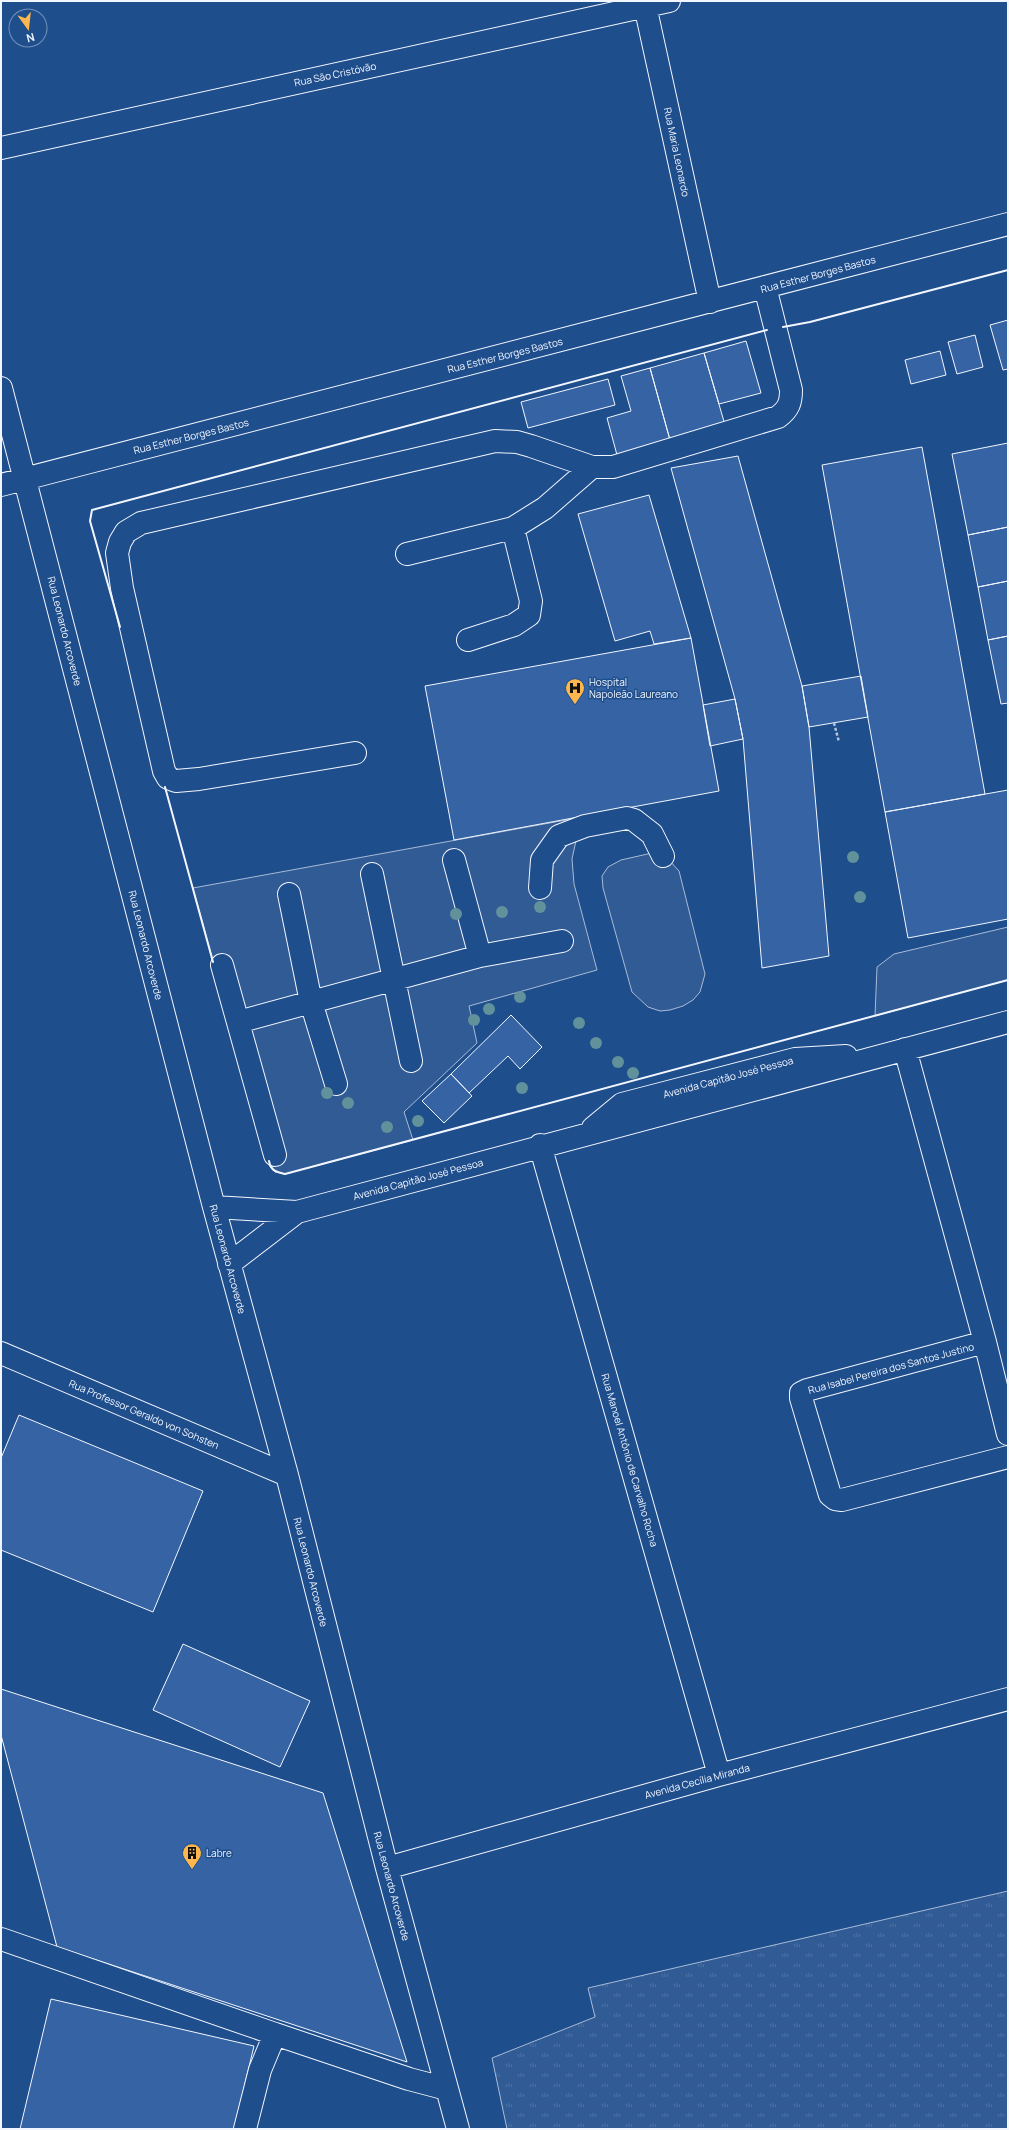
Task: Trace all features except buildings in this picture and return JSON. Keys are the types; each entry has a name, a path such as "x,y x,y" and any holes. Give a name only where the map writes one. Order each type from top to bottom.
{"street":[{"name":"Rua São Cristóvão","path":"1,148 644,4 669,1"},
{"name":"Rua Maria Leonardo","path":"644,4 710,302"},
{"name":"Rua Esther Borges Bastos","path":"1,485 766,288 1008,224"},
{"path":"354,753 199,779 176,781 168,778 164,771 122,588 117,553 120,542 126,532 142,523 495,441 517,442 592,466 613,467 765,422 778,417 786,411 791,401 791,390 766,288"},
{"name":"Rua Leonardo Arcoverde","path":"1,388 26,479 214,1207 286,1475 387,1868 458,2129"},
{"path":"407,554 513,528 545,508 592,466"},
{"path":"468,640 514,624 529,615 531,601 513,528"},
{"path":"540,888 542,860 559,836 585,826 626,818 634,820 652,834 663,856"},
{"path":"454,860 480,956"},
{"path":"372,874 411,1061"},
{"path":"289,894 311,1002 336,1084"},
{"path":"238,1022 480,956 562,941"},
{"path":"222,965 275,1155"},
{"name":"Avenida Capitão José Pessoa","path":"214,1207 297,1212 585,1133 622,1104 809,1056 882,1055 1008,1022"},
{"name":"Rua Isabel Pereira dos Santos Justino","path":"906,1049 985,1342 1008,1434"},
{"name":"Rua Manoel Antônio de Carvalho Rocha","path":"540,1145 719,1775"},
{"name":"Avenida Capitão José Pessoa","path":"229,1264 297,1212"},
{"name":"Rua Isabel Pereira dos Santos Justino","path":"985,1342 807,1390 801,1393 800,1398 830,1495 835,1499 842,1500 1008,1457"},
{"name":"Rua Professor Geraldo von Sohsten","path":"1,1353 286,1475"},
{"name":"Avenida Cecília Miranda","path":"387,1868 719,1775 1008,1699"},
{"path":"1,1939 275,2034 447,2089"},
{"path":"245,2129 260,2070 275,2034"}],"path":[{"path":"834,723 839,742"}],"green space":[{"path":"1008,1891 1008,2129 507,2129 492,2058 595,2017 588,1988"}],"shaded area":[{"path":"577,818 577,836 572,859 574,884 597,970 469,1006 477,1043 404,1112 413,1140 285,1174 275,1172 270,1167 193,888"},
{"path":"652,853 668,859 679,871 705,974 700,992 693,1000 683,1006 660,1011 648,1007 632,992 603,888 602,876 608,867 621,860"},
{"path":"1008,927 1008,980 875,1016 877,967 894,954"}],"wall":[{"path":"783,327 810,322 1008,270"},
{"path":"120,627 90,521 92,510 767,330"},
{"path":"165,787 213,962"},
{"path":"269,1161 274,1170 285,1174 1008,980"}],"place":[{"name":"Hospital Napoleão Laureano","path":"575,705"},
{"name":"Labre","path":"192,1870"}]}
